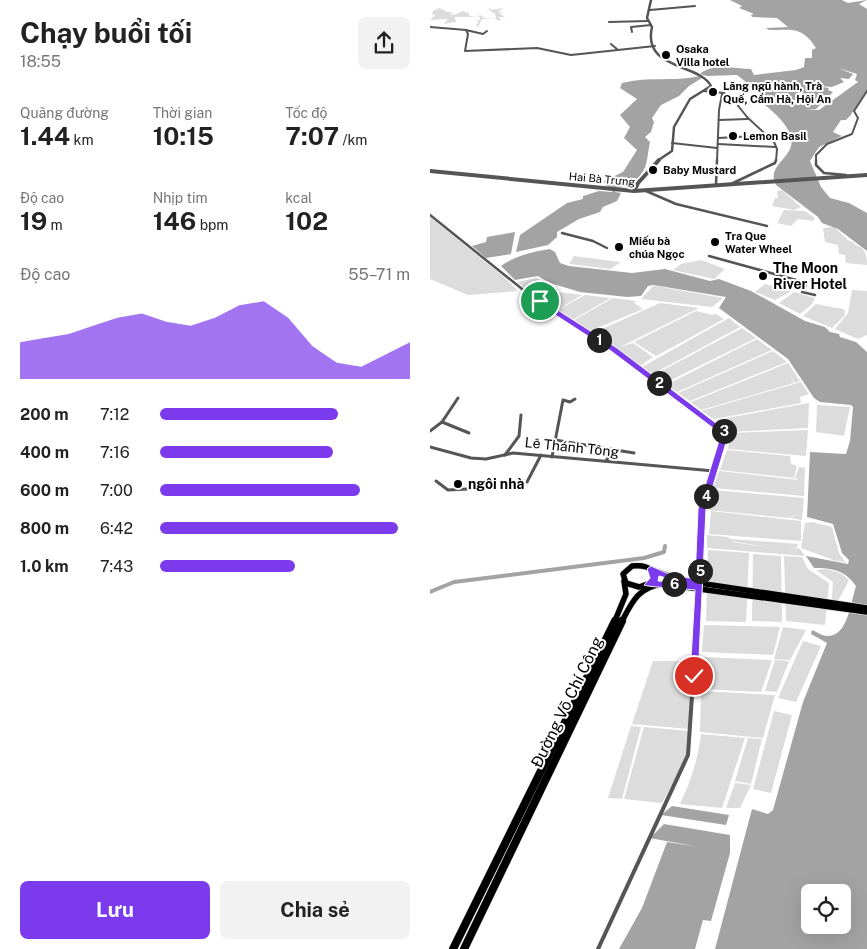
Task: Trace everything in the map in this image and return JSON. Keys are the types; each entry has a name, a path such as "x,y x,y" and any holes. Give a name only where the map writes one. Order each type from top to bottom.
{"main road":[{"path":"699,585 666,577 651,569 637,565 628,568 622,574 624,581 638,587 662,583 699,585 867,608"},
{"path":"649,585 655,578 651,569"},
{"name":"Đường Võ Chí Công","path":"453,949 620,611 626,594 624,581"},
{"name":"Đường Võ Chí Công","path":"464,949 618,626 635,595 649,585"},
{"path":"772,595 867,612"}],"street":[{"path":"634,192 638,183 654,163 670,154 674,127 690,99 711,86 705,78 667,62 655,46 650,38 651,25 647,18 651,0"},
{"path":"650,10 696,6"},
{"path":"609,22 648,21"},
{"path":"632,32 631,27 651,25"},
{"path":"430,27 466,30 483,34 487,31"},
{"path":"466,30 468,34 465,51 537,48 571,55 655,46"},
{"path":"611,44 619,50"},
{"path":"703,91 727,95 758,128 767,133 775,147 777,158 775,163 731,185"},
{"path":"867,91 865,98 854,111 858,118 852,134 845,135 822,148 815,159 816,165 824,173 867,175"},
{"path":"716,185 717,146 722,94"},
{"path":"719,120 749,119"},
{"path":"718,138 755,136"},
{"path":"672,143 775,147"},
{"name":"Hai Bà Trưng","path":"430,171 634,192 867,175"},
{"path":"646,191 676,204 767,226"},
{"path":"430,215 532,297 614,349 722,430 724,441 702,509 691,736 688,755 598,949"},
{"path":"562,233 593,241 608,248"},
{"path":"709,256 806,283 808,284 802,292 815,295"},
{"path":"430,431 442,422 458,398"},
{"path":"552,457 563,400 570,402 575,399"},
{"path":"504,455 508,448 517,440 522,428 521,416"},
{"path":"442,422 469,433"},
{"path":"555,440 613,448 634,453"},
{"name":"Lê Thánh Tông","path":"430,447 471,458 486,459 513,453 663,468 714,471"},
{"path":"606,461 613,448"},
{"path":"527,482 540,456"},
{"path":"436,481 448,490 467,489"}],"shaded area":[{"path":"730,0 842,0 848,3 867,0 859,4 867,9 867,90 850,116 846,120 841,120 833,132 842,136 819,147 810,161 821,187 830,198 849,203 867,213 867,251 838,229 822,223 818,217 776,185 774,175 777,167 788,153 791,145 790,135 782,122 765,105 767,104 755,89 737,75 707,76 700,74 711,69 724,67 751,69 754,75 796,70 804,67 805,58 812,58 812,50 816,48 806,36 796,31 769,30 766,28 788,27 777,18 752,17 751,15 754,14 739,8 742,6","holes":["838,68 857,74 855,80 858,82 819,110 806,109 816,109 833,92 828,90 829,88 810,85 832,87 844,82 840,78 849,79 853,74"]},
{"path":"490,7 491,10 503,8 498,12 505,13 499,13 505,17 498,17 501,19 498,21 495,18 495,14 489,10"},
{"path":"439,8 447,12 454,12 450,14 454,15 463,11 470,14 469,16 477,17 455,17 456,22 444,24 448,19 430,20 435,15 432,14 433,11"},
{"path":"480,15 485,18 495,18 482,19 478,27 476,25 479,22 476,20 480,20 480,17 477,17"},
{"path":"700,76 702,78 689,86 679,96 661,105 652,118 654,122 651,132 645,137 650,142 644,169 632,183 632,186 617,188 615,192 621,193 617,201 603,207 600,212 579,219 557,232 557,237 548,245 516,252 520,235 567,203 583,199 583,196 599,191 612,192 614,188 606,186 604,181 623,172 637,150 624,138 630,127 620,115 637,99 620,88 622,83"},
{"path":"782,190 801,207 794,210 772,206 775,198 778,198 777,191"},
{"path":"784,210 805,211 815,218 813,221 798,219 791,226 777,223"},
{"path":"430,217 504,277 518,291 468,295 430,279"},
{"path":"834,227 848,240 856,244 854,245 863,249 867,265 846,263 845,255 839,254 838,245 825,242 823,228"},
{"path":"515,232 511,254 486,258 472,246 486,242 487,237"},
{"path":"550,249 555,252 560,263 569,266 632,273 665,269 710,281 719,279 751,291 805,321 825,327 830,332 839,334 840,337 856,342 867,352 867,949 715,949 752,809 768,814 773,810 803,702 827,643 811,634 812,630 827,636 834,635 840,631 848,617 856,586 843,573 814,568 806,556 848,564 849,560 842,553 833,524 807,517 810,452 846,454 850,441 853,407 851,405 820,402 814,398 788,359 719,308 726,297 653,285 648,286 641,296 627,297 580,292 550,283 538,276 515,280 501,266 531,253"},
{"path":"574,256 621,262 610,269 569,264"},
{"path":"701,260 725,269 714,279 673,270 681,264"},
{"path":"536,278 547,283 541,286 543,290 548,290 535,296 517,282"},
{"path":"765,284 790,292 775,300 755,292"},
{"path":"653,286 723,298 712,307 641,299"},
{"path":"852,290 867,291 867,335 858,339 835,329 848,313"},
{"path":"550,291 582,295 557,310 536,298"},
{"path":"794,292 815,298 812,304 800,314 779,303"},
{"path":"585,295 611,298 572,320 558,310"},
{"path":"613,298 636,301 634,303 643,309 590,331 574,320"},
{"path":"660,303 699,308 620,347 633,343 653,357 640,366 593,333"},
{"path":"816,304 843,309 845,315 832,328 803,316"},
{"path":"696,311 712,315 716,314 724,319 656,356 634,342"},
{"path":"729,318 740,327 653,374 642,367"},
{"path":"742,328 756,338 665,383 654,375"},
{"path":"757,339 772,350 677,392 666,385"},
{"path":"773,351 787,362 690,401 678,393"},
{"path":"788,363 800,381 795,383 790,375 794,383 701,410 691,402"},
{"path":"801,382 809,394 800,397 801,403 714,419 701,411"},
{"path":"809,403 808,428 730,432 716,420"},
{"path":"817,405 850,407 844,436 816,432"},
{"path":"808,430 806,456 728,449 730,433"},
{"path":"727,450 790,456 791,464 797,466 794,478 720,470"},
{"path":"799,467 805,468 804,496 713,488 719,471 799,480 795,478"},
{"path":"714,490 804,498 802,520 790,518 798,514 788,518 708,510"},
{"path":"711,511 801,521 801,541 709,534"},
{"path":"812,522 832,527 839,553 845,562 836,561 801,548 805,523"},
{"path":"707,535 728,537 730,539 798,544 796,548 785,550 799,548 805,556 707,548","holes":["732,541 782,550 733,542"]},
{"path":"708,550 749,553 746,622 706,621"},
{"path":"753,554 781,556 782,622 752,621"},
{"path":"784,556 802,557 808,569 829,583 825,625 786,621"},
{"path":"827,569 842,574 849,580 831,610 833,582 816,570"},
{"path":"704,625 780,627 773,655 702,652"},
{"path":"783,627 806,630 790,660 774,659"},
{"path":"803,641 821,646 796,702 778,698"},
{"path":"703,657 772,660 761,692 701,689"},
{"path":"775,660 789,661 777,692 765,691"},
{"path":"653,661 696,661 689,729 632,724"},
{"path":"701,691 775,695 763,738 700,732"},
{"path":"774,711 792,715 771,793 753,789"},
{"path":"631,726 641,727 622,799 608,798"},
{"path":"644,727 689,731 687,757 662,803 624,799"},
{"path":"701,734 745,738 722,808 680,804 694,770"},
{"path":"748,738 762,739 751,784 735,781"},
{"path":"735,783 751,785 740,808 726,808"},
{"path":"672,806 729,815 726,825 661,815"},
{"path":"664,824 730,835 730,853 711,921 703,920 695,949 619,949 642,908 667,842 699,847 650,838"}],"waterway":[{"path":"430,592 454,582 644,558 664,552 665,546"}],"place":[{"name":"Osaka Villa hotel","path":"666,55"},
{"name":"Lăng ngũ hành, Trà Quế, Cẩm Hà, Hội An","path":"713,92"},
{"name":"Lemon Basil","path":"733,136"},
{"name":"Baby Mustard","path":"653,170"},
{"name":"Tra Que Water Wheel","path":"715,242"},
{"name":"Miếu bà chúa Ngọc","path":"619,247"},
{"name":"The Moon River Hotel","path":"763,276"},
{"name":"ngôi nhà","path":"458,484"}],"route":[{"path":"540,301 614,349 725,433 702,509 700,583 666,577 651,569 654,572 655,578 649,585 662,583 699,587 694,676"}]}
